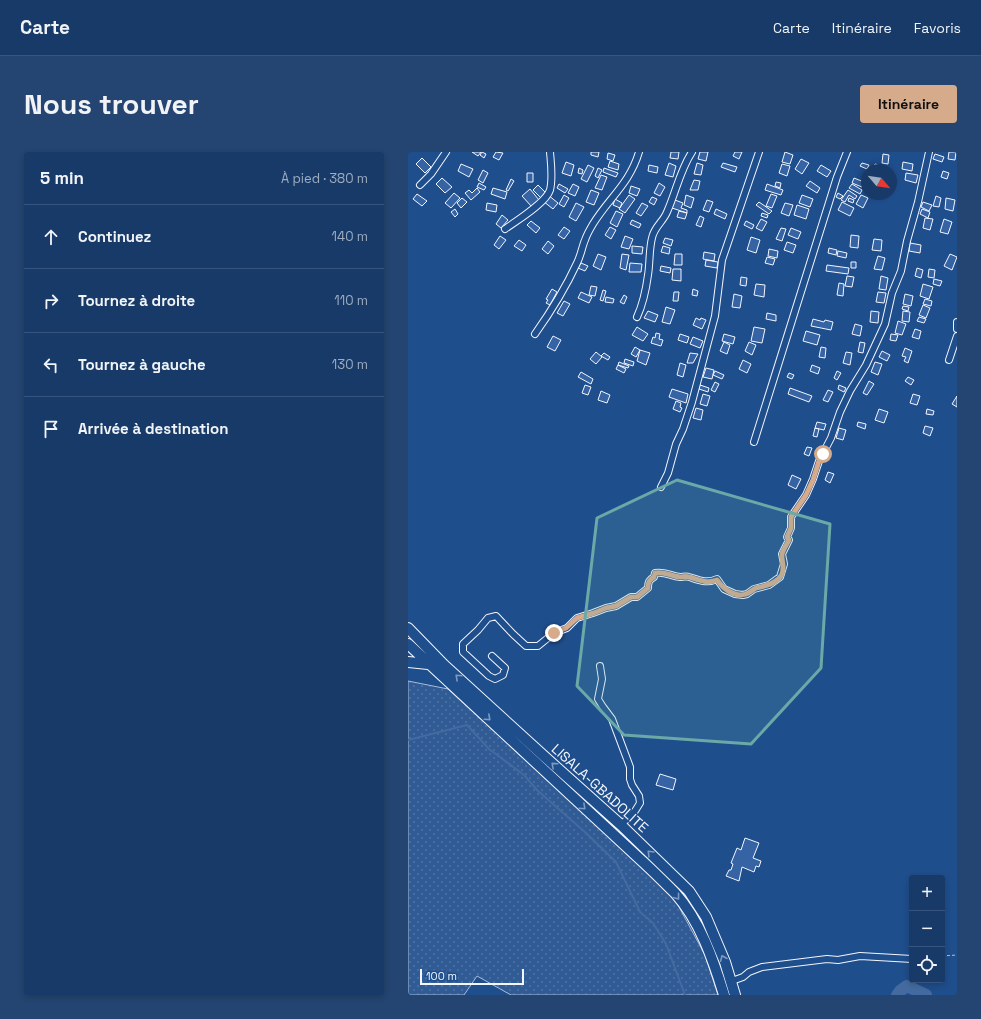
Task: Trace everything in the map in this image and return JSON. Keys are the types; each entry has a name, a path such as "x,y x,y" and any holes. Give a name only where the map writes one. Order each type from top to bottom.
{"main road":[{"name":"LISALA-GBADOLITE","path":"408,628 456,675 621,825 689,892 706,917 725,962 735,995"},
{"name":"LISALA-GBADOLITE","path":"408,644 642,861 675,894 696,924 712,958 724,995"},
{"path":"408,662 428,664"}],"street":[{"path":"420,185 431,174 446,152"},
{"path":"505,229 534,209 549,193 551,176 550,152"},
{"path":"535,334 565,287 578,261 587,234 607,203 622,186 636,163 639,152"},
{"path":"638,317 645,291 648,274 649,253 654,231 667,214 685,163 692,152"},
{"path":"661,487 668,473 676,444 683,429 692,402 715,316 722,260 759,152"},
{"path":"754,442 837,177 847,152"},
{"path":"492,656 505,668 503,675 495,679 489,676 463,652 463,644 488,618 496,616 526,646 538,646 554,633 566,628 577,618 616,606 631,597 637,597 648,588 648,584 654,577 655,573 662,572 679,577 688,576 700,582 717,580 724,589 735,594 743,595 754,589 769,585 780,576 784,564 782,554 789,540 787,537 791,528 791,517 806,495 819,461 831,438 840,412 850,391 866,365 885,324 892,293 901,271 929,152"},
{"path":"957,322 957,329"},
{"path":"948,360 957,336"},
{"path":"600,666 602,679 598,699 602,707 612,719 630,767 630,779 639,796 640,803 635,811 621,825"},
{"path":"732,981 762,967 827,959 838,960 860,956 909,959"}],"path":[{"path":"945,956 957,955"}],"highlighted area":[{"path":"677,480 830,524 821,668 751,744 624,735 577,686 597,518"}],"shaded area":[{"path":"408,681 448,689 673,896 705,955 718,995 511,995 477,976 464,995 408,995"}],"building":[{"path":"472,152 481,152 478,156"},
{"path":"482,152 486,154 484,158 480,155"},
{"path":"496,152 503,153 499,160 493,157"},
{"path":"591,152 599,152 598,157 591,155"},
{"path":"671,152 679,152 678,159 670,158"},
{"path":"700,152 708,152 706,161 698,159"},
{"path":"735,152 742,152 739,159 733,156"},
{"path":"785,152 793,155 790,164 782,162"},
{"path":"949,152 956,152 955,160 948,159"},
{"path":"608,153 615,155 613,161 607,159"},
{"path":"883,154 889,155 888,164 882,163"},
{"path":"935,154 944,157 942,162 933,159"},
{"path":"422,158 431,167 425,173 416,164"},
{"path":"801,159 809,163 802,174 795,169"},
{"path":"610,161 619,164 618,170 608,167"},
{"path":"566,162 574,165 571,176 562,173"},
{"path":"903,162 913,164 912,171 902,169"},
{"path":"669,163 676,166 673,177 665,175"},
{"path":"697,163 703,165 701,175 694,174"},
{"path":"723,163 737,167 735,172 721,167"},
{"path":"461,164 473,169 469,177 458,171"},
{"path":"782,164 790,166 787,176 779,173"},
{"path":"588,165 594,168 587,182 581,179"},
{"path":"649,165 658,167 657,173 648,171"},
{"path":"821,165 831,171 827,177 817,171"},
{"path":"579,168 583,170 582,174 578,173"},
{"path":"598,168 602,170 598,178 595,176"},
{"path":"604,168 618,173 616,177 603,172"},
{"path":"483,170 488,173 483,183 478,180"},
{"path":"943,171 949,173 947,179 941,177"},
{"path":"527,173 533,173 533,182 527,182"},
{"path":"906,173 918,175 916,183 905,180"},
{"path":"601,175 607,177 602,190 595,188"},
{"path":"442,178 452,187 445,193 436,184"},
{"path":"854,178 861,181 861,187 852,183"},
{"path":"511,179 514,181 508,191 506,190"},
{"path":"694,180 700,181 698,190 690,190"},
{"path":"810,181 820,188 817,193 806,186"},
{"path":"776,182 781,183 780,188 775,186"},
{"path":"479,183 486,187 484,190 477,187"},
{"path":"659,183 665,187 660,196 654,193"},
{"path":"559,184 568,189 565,193 557,188"},
{"path":"573,184 579,187 575,196 568,193"},
{"path":"767,184 783,190 781,195 765,190"},
{"path":"852,184 861,189 861,192 860,194 849,188"},
{"path":"538,185 546,193 541,198 533,190"},
{"path":"631,186 640,189 637,196 629,193"},
{"path":"477,188 480,192 471,200 465,193 469,190 472,193"},
{"path":"493,188 507,192 505,199 491,194"},
{"path":"530,189 539,200 532,207 522,196"},
{"path":"591,190 599,193 594,205 586,202"},
{"path":"848,190 857,196 855,199 849,195 845,202 841,200"},
{"path":"454,193 460,198 451,208 445,203"},
{"path":"838,193 843,196 840,199 836,197"},
{"path":"417,194 427,201 422,206 413,199"},
{"path":"771,194 777,196 772,208 766,206"},
{"path":"548,195 558,203 553,209 543,201"},
{"path":"564,195 569,198 564,207 559,204"},
{"path":"629,195 635,199 625,213 619,209"},
{"path":"686,195 694,198 691,208 684,205"},
{"path":"802,195 813,199 810,207 799,203"},
{"path":"861,195 861,200 867,200 863,208 856,204"},
{"path":"936,196 941,198 939,207 933,206"},
{"path":"652,197 657,199 654,205 649,202"},
{"path":"462,198 467,202 461,208 457,203"},
{"path":"849,198 854,200 853,203 848,201"},
{"path":"946,198 955,200 953,211 945,209"},
{"path":"615,199 622,203 620,208 613,205"},
{"path":"675,200 683,203 681,208 687,210 687,213 672,208"},
{"path":"707,200 713,202 709,212 703,210"},
{"path":"759,202 772,211 769,214 756,205"},
{"path":"842,202 854,208 850,216 838,210"},
{"path":"923,202 932,205 929,211 921,207"},
{"path":"487,203 497,205 496,212 486,210"},
{"path":"576,203 584,207 576,221 569,217"},
{"path":"642,203 648,206 641,216 636,213"},
{"path":"785,203 793,205 789,216 781,213"},
{"path":"797,205 809,209 806,219 794,215"},
{"path":"455,209 458,214 455,217 451,212"},
{"path":"716,209 727,214 725,219 714,214"},
{"path":"922,209 930,212 928,218 920,214"},
{"path":"616,211 623,214 617,227 610,223"},
{"path":"679,211 687,213 685,219 677,217"},
{"path":"762,213 768,215 767,218 761,216"},
{"path":"502,215 508,220 501,228 496,224"},
{"path":"700,216 704,218 701,227 696,225"},
{"path":"925,218 933,219 930,230 923,228"},
{"path":"761,219 767,222 762,231 756,228"},
{"path":"944,219 952,222 948,234 940,232"},
{"path":"632,220 641,224 639,228 630,224"},
{"path":"531,221 540,228 536,233 527,225"},
{"path":"746,221 754,225 752,229 744,225"},
{"path":"564,227 570,231 564,239 558,235"},
{"path":"610,227 616,230 611,239 605,235"},
{"path":"781,228 786,229 782,241 776,239"},
{"path":"791,228 801,232 798,239 788,235"},
{"path":"851,235 859,236 858,248 850,247"},
{"path":"500,236 506,240 499,249 494,245"},
{"path":"625,236 633,239 629,249 621,247"},
{"path":"751,237 760,240 756,253 747,250"},
{"path":"665,238 673,240 671,246 663,243"},
{"path":"874,239 882,240 881,251 872,250"},
{"path":"519,240 526,245 522,251 514,246"},
{"path":"548,241 554,246 548,254 542,249"},
{"path":"787,242 796,245 793,253 784,250"},
{"path":"910,243 921,245 920,253 909,251"},
{"path":"632,246 643,247 642,254 632,253"},
{"path":"663,246 670,248 669,254 661,252"},
{"path":"829,248 837,250 836,255 828,253"},
{"path":"769,249 778,251 777,258 768,256"},
{"path":"838,251 847,253 846,258 837,256"},
{"path":"704,252 715,254 714,261 703,259"},
{"path":"598,254 606,257 601,270 593,266"},
{"path":"622,254 629,255 626,270 620,268"},
{"path":"675,254 682,254 682,265 674,265"},
{"path":"950,254 957,257 952,270 944,266"},
{"path":"878,256 885,258 882,270 874,269"},
{"path":"767,257 775,259 773,265 765,263"},
{"path":"706,260 718,262 717,268 705,266"},
{"path":"851,262 856,262 856,268 851,268"},
{"path":"581,263 588,266 585,271 578,268"},
{"path":"630,263 642,264 641,272 629,272"},
{"path":"827,265 849,268 848,274 826,271"},
{"path":"661,266 671,268 670,273 660,271"},
{"path":"917,268 923,270 921,278 915,276"},
{"path":"673,269 681,269 681,281 672,280"},
{"path":"929,269 935,270 934,278 928,277"},
{"path":"847,276 854,277 852,287 845,286"},
{"path":"881,276 888,278 886,290 879,289"},
{"path":"741,277 747,278 746,286 740,285"},
{"path":"934,279 942,281 940,286 933,284"},
{"path":"839,283 844,284 843,296 837,295"},
{"path":"756,284 765,285 764,297 754,295"},
{"path":"923,284 933,287 929,299 920,296"},
{"path":"591,286 597,287 595,296 589,295"},
{"path":"552,289 557,292 550,305 546,303 548,300 546,299"},
{"path":"693,289 698,291 697,296 692,295"},
{"path":"603,290 606,291 603,301 600,300"},
{"path":"581,292 592,297 589,303 578,298"},
{"path":"674,292 679,292 678,301 673,301"},
{"path":"878,292 886,293 884,303 876,302"},
{"path":"734,294 742,296 740,308 732,307"},
{"path":"905,294 913,296 911,306 903,304"},
{"path":"624,295 627,297 624,304 620,302"},
{"path":"606,297 614,299 613,303 605,302"},
{"path":"925,299 932,301 931,306 923,304"},
{"path":"564,301 570,304 563,316 557,313"},
{"path":"923,305 930,308 926,318 919,315"},
{"path":"903,306 909,307 908,311 902,309"},
{"path":"666,307 675,310 670,324 662,322"},
{"path":"648,311 658,315 655,322 644,318"},
{"path":"871,311 879,312 878,323 870,322"},
{"path":"903,311 910,312 909,322 902,321"},
{"path":"767,313 776,315 776,321 766,319"},
{"path":"919,317 926,319 924,323 917,321"},
{"path":"696,318 706,320 702,329 693,325"},
{"path":"813,319 824,322 825,320 833,322 831,330 811,326"},
{"path":"898,321 906,324 902,335 895,333"},
{"path":"855,324 862,326 860,336 852,334"},
{"path":"637,327 648,334 643,341 632,335"},
{"path":"754,327 765,329 762,343 751,341"},
{"path":"915,329 921,331 919,339 912,337"},
{"path":"806,331 820,335 817,345 803,341"},
{"path":"656,333 660,334 659,339 663,340 661,346 651,343 653,337 655,338"},
{"path":"680,334 689,337 687,343 678,340"},
{"path":"724,334 735,337 733,344 722,341"},
{"path":"891,334 898,335 896,341 890,340"},
{"path":"553,336 561,340 555,351 547,347"},
{"path":"693,337 703,341 700,348 690,344"},
{"path":"724,342 730,345 727,354 720,351"},
{"path":"749,342 756,345 752,355 745,351"},
{"path":"860,342 865,343 863,353 858,352"},
{"path":"635,347 640,350 636,357 631,354"},
{"path":"821,347 826,348 825,358 819,357"},
{"path":"905,348 912,351 908,363 904,361 906,357 902,356"},
{"path":"640,350 650,353 646,365 637,361"},
{"path":"882,351 890,355 887,361 879,357"},
{"path":"596,352 602,357 596,364 590,359"},
{"path":"846,352 852,353 850,365 843,363"},
{"path":"604,353 610,357 608,360 601,356"},
{"path":"690,353 698,354 693,363 687,363"},
{"path":"625,359 634,362 633,366 624,363"},
{"path":"743,360 751,364 747,373 739,369"},
{"path":"619,362 629,366 628,368 618,365"},
{"path":"875,362 882,364 878,375 871,372"},
{"path":"680,363 686,365 683,377 677,375"},
{"path":"618,365 626,369 624,373 616,369"},
{"path":"812,365 820,368 818,374 810,371"},
{"path":"706,368 714,370 712,379 703,377"},
{"path":"715,371 724,375 722,379 713,375"},
{"path":"837,371 841,373 837,380 834,378"},
{"path":"581,372 593,379 591,384 578,377"},
{"path":"789,373 794,375 792,379 787,377"},
{"path":"908,377 914,380 911,385 905,381"},
{"path":"869,381 874,384 867,395 863,393"},
{"path":"715,382 719,384 715,392 711,390"},
{"path":"585,385 591,387 588,395 582,393"},
{"path":"700,385 709,388 708,392 699,389"},
{"path":"839,385 846,388 844,392 838,389"},
{"path":"790,388 812,396 809,402 788,394"},
{"path":"672,389 688,394 686,403 669,397"},
{"path":"828,390 833,392 828,402 823,400"},
{"path":"601,391 610,395 607,403 598,400"},
{"path":"703,394 710,396 707,406 700,404"},
{"path":"913,394 920,396 917,405 910,403"},
{"path":"957,396 957,407 952,404"},
{"path":"676,401 681,403 680,407 682,408 680,412 673,409"},
{"path":"696,408 703,410 701,420 693,418"},
{"path":"879,409 888,412 884,423 875,420"},
{"path":"927,409 934,411 933,415 926,414"},
{"path":"817,422 826,424 824,430 815,428"},
{"path":"858,422 866,424 865,429 857,426"},
{"path":"925,426 933,428 930,436 923,433"},
{"path":"815,428 819,429 817,437 813,436"},
{"path":"839,428 846,430 843,440 836,438"},
{"path":"807,447 812,448 809,456 804,454"},
{"path":"828,472 834,474 830,483 825,480"},
{"path":"792,475 801,479 796,489 788,485"},
{"path":"660,774 676,779 673,790 656,785"},
{"path":"745,838 759,843 753,858 761,861 759,867 756,866 754,872 742,867 739,881 726,876 729,870 731,870 733,864 731,863 737,848 741,850"}],"waterway":[{"path":"408,740 467,725 489,749 524,775 537,790 586,833 616,862 640,912 653,923 666,944 685,995"},
{"path":"897,995 907,986 926,995"}],"route":[{"path":"554,633 566,628 577,618 616,606 631,597 637,597 648,588 648,584 654,577 655,573 662,572 679,577 688,576 700,582 717,580 724,589 735,594 743,595 754,589 769,585 782,573 784,564 782,554 789,540 787,537 791,528 791,517 806,495 823,454"}]}
